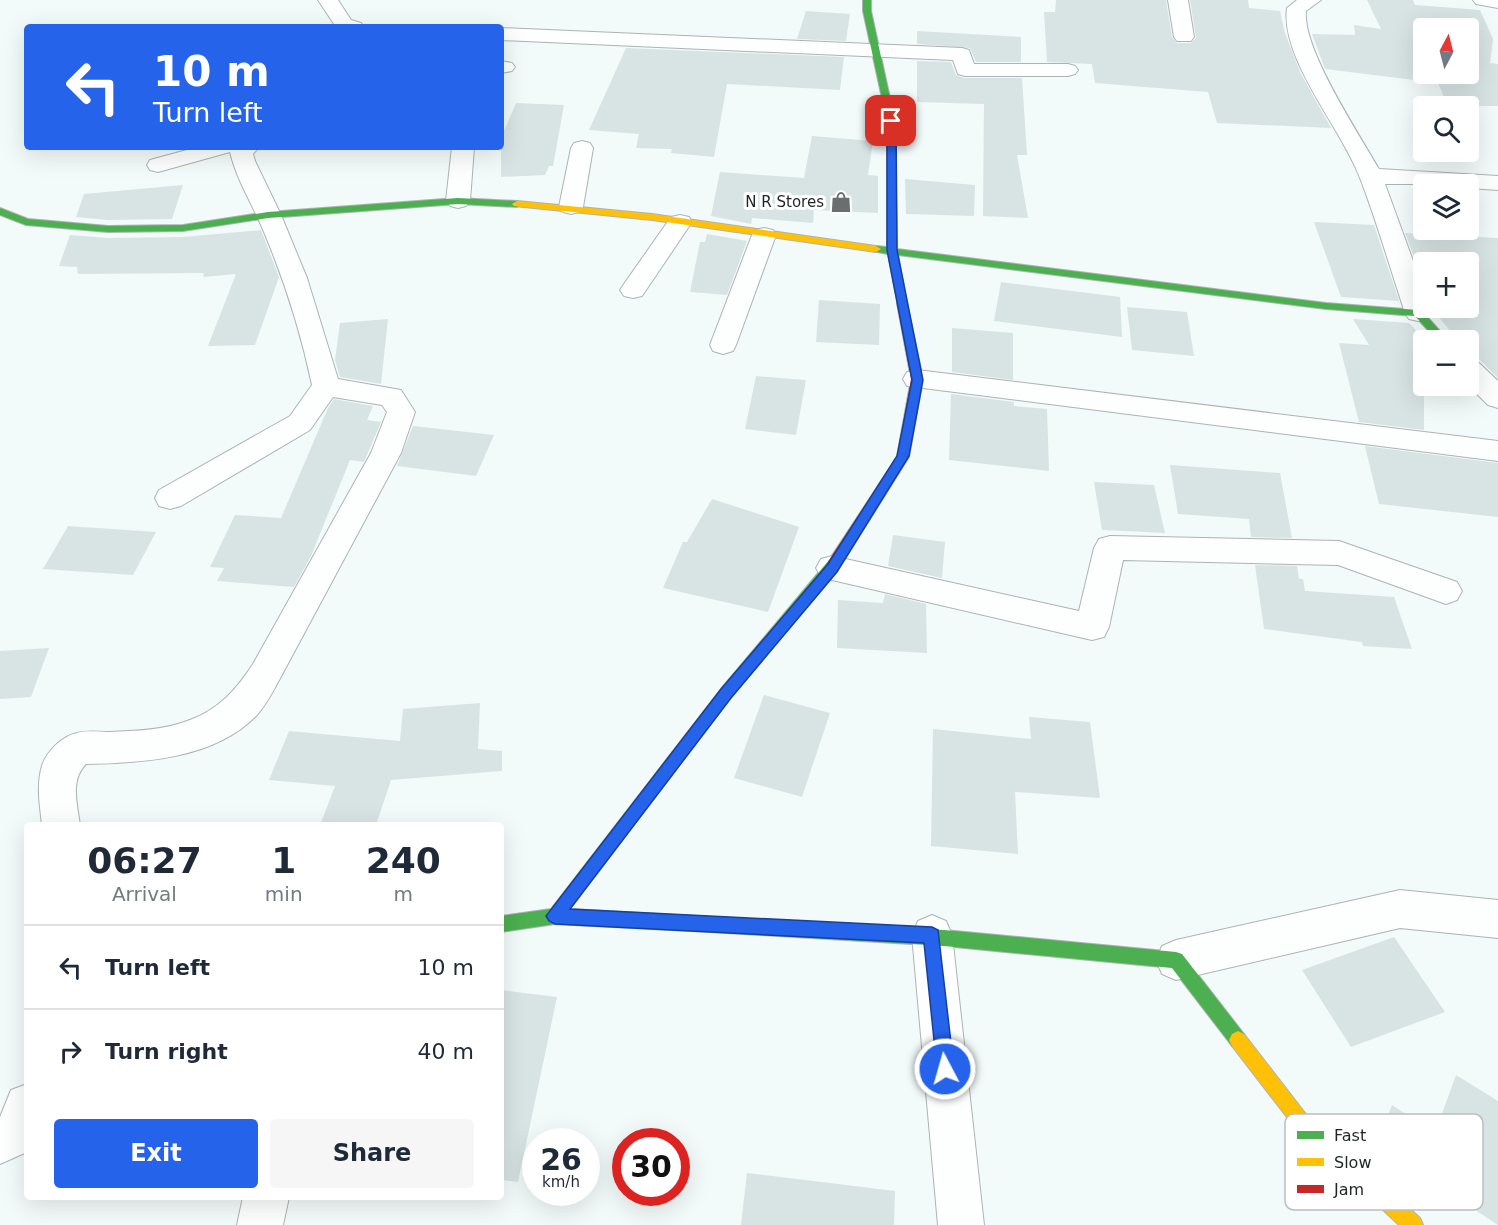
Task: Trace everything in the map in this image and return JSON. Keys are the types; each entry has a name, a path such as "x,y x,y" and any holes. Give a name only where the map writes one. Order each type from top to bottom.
{"street":[{"path":"328,0 344,24"},
{"path":"555,916 726,693 832,568 903,456 917,380 892,250 891,121 867,11 867,0"},
{"path":"1178,0 1184,37"},
{"path":"1311,0 1298,8 1295,23 1305,55 1371,176 1413,298"},
{"path":"1483,0 1498,2"},
{"path":"504,34 962,54 965,70 1068,70"},
{"path":"571,207 582,148"},
{"path":"158,165 225,150"},
{"path":"170,498 300,423 326,386 315,336 268,215 245,174 235,150"},
{"path":"458,201 463,150"},
{"path":"1371,176 1498,183"},
{"path":"0,211 26,222 108,229 183,228 268,215 458,201 571,207 656,216 764,235 1326,306 1413,313"},
{"path":"633,290 680,222"},
{"path":"723,345 764,235"},
{"path":"1423,318 1434,330"},
{"path":"1479,379 1498,398"},
{"path":"917,380 1498,451"},
{"path":"61,822 57,792 60,766 78,748 149,747 196,736 242,708 266,674 386,453 402,411 391,397 326,386"},
{"path":"832,568 1092,627 1110,548 1339,553 1446,591"},
{"path":"504,924 555,916 932,935 1064,946 1176,960 1400,909 1498,919"},
{"path":"932,935 961,1225"},
{"path":"1176,960 1295,1114"},
{"path":"0,1142 18,1132 24,1115"},
{"path":"260,1225 265,1200"},
{"path":"1397,1210 1413,1225"}],"building":[{"path":"1056,0 1166,0 1172,37 1177,43 1191,43 1196,38 1190,0 1248,0 1249,8 1280,11 1285,33 1300,72 1331,128 1217,123 1208,92 1095,83 1092,64 1047,62 1044,12 1055,12"},
{"path":"1367,0 1413,0 1415,5 1480,10 1493,39 1490,63 1498,64 1498,106 1479,106 1479,96 1444,96 1438,84 1479,84 1479,18 1413,18 1413,80 1325,69 1312,34 1355,35 1354,25 1381,29"},
{"path":"806,11 850,14 846,41 797,39"},
{"path":"917,31 1021,37 1021,62 976,62 970,48 917,44"},
{"path":"626,48 844,57 840,90 727,84 714,157 671,153 672,149 636,148 639,134 589,130"},
{"path":"917,61 951,62 956,75 964,78 1022,78 1027,155 1017,155 1028,218 983,216 984,104 917,102"},
{"path":"516,103 564,105 553,166 549,166 545,175 501,177 504,131"},
{"path":"812,136 873,141 868,175 878,176 878,213 814,210 813,223 752,218 751,224 711,216 720,172 804,178"},
{"path":"905,179 975,185 974,216 906,214"},
{"path":"183,185 172,219 108,220 76,217 84,194"},
{"path":"1314,222 1374,225 1399,301 1341,297"},
{"path":"261,230 279,277 255,345 208,346 236,274 203,277 204,273 78,274 77,267 59,266 70,235 108,238 183,237"},
{"path":"1405,233 1413,233 1413,240 1498,238 1498,378 1479,360 1479,330 1450,330 1439,318 1479,318 1479,252 1413,252 1413,254"},
{"path":"707,234 747,241 727,295 690,292 700,242 705,242"},
{"path":"1001,282 1120,297 1122,337 994,321"},
{"path":"819,300 880,304 879,345 816,342"},
{"path":"1127,307 1187,312 1194,356 1132,350"},
{"path":"388,319 381,384 340,377 335,360 340,323"},
{"path":"1353,319 1409,323 1416,330 1413,330 1413,396 1424,396 1424,430 1359,422 1339,343 1369,345"},
{"path":"952,328 1013,333 1013,380 952,372"},
{"path":"756,376 806,380 796,435 745,429"},
{"path":"951,394 1014,402 1014,406 1047,409 1049,471 949,460"},
{"path":"334,399 373,406 367,420 381,422 364,462 350,460 311,556 294,587 217,581 224,568 210,567 235,515 281,518 328,408"},
{"path":"413,426 494,435 476,476 397,466"},
{"path":"1365,446 1498,463 1498,517 1379,504"},
{"path":"1170,465 1280,473 1292,538 1251,537 1249,519 1178,514"},
{"path":"1094,482 1154,485 1165,533 1102,530"},
{"path":"712,499 799,527 768,612 663,588 683,542 687,542"},
{"path":"68,526 156,532 133,575 43,569"},
{"path":"893,535 945,542 942,578 888,566"},
{"path":"1255,565 1297,566 1299,579 1303,579 1305,591 1394,597 1412,649 1363,646 1362,642 1264,629"},
{"path":"885,594 926,604 927,653 837,648 838,600 883,603"},
{"path":"49,648 31,697 0,699 0,651"},
{"path":"764,695 830,713 802,797 734,778"},
{"path":"480,703 478,749 502,751 502,771 391,780 377,822 321,822 335,786 269,780 289,731 400,741 403,709"},
{"path":"1029,717 1090,722 1100,798 1015,792 1018,854 931,846 933,729 1031,739"},
{"path":"1394,937 1445,1012 1351,1047 1302,970"},
{"path":"504,990 557,997 529,1128 522,1128 522,1163 518,1182 504,1180"},
{"path":"1456,1075 1498,1101 1498,1225 1475,1210 1483,1210 1483,1114 1442,1114"},
{"path":"1392,1105 1406,1114 1388,1114"},
{"path":"747,1173 895,1191 894,1225 741,1225"}],"traffic: fast":[{"path":"867,0 867,11 891,121 892,250 902,303"},
{"path":"0,211 26,222 108,229 183,228 268,215 458,201 517,204"},
{"path":"876,249 1326,306 1418,313 1434,330"},
{"path":"555,916 726,693 834,564"},
{"path":"504,924 555,916 710,924 944,938 1176,960 1238,1040"}],"traffic: slow":[{"path":"517,204 652,217 876,249"},
{"path":"1238,1040 1295,1114"},
{"path":"1397,1210 1413,1225"}],"traffic: jam":[{"path":"834,564 903,457 917,379 902,303"}],"place":[{"name":"N R Stores","path":"841,202"}],"route":[{"path":"891,121 892,250 917,380 903,456 832,568 726,693 555,916 932,935 945,1069"}]}
